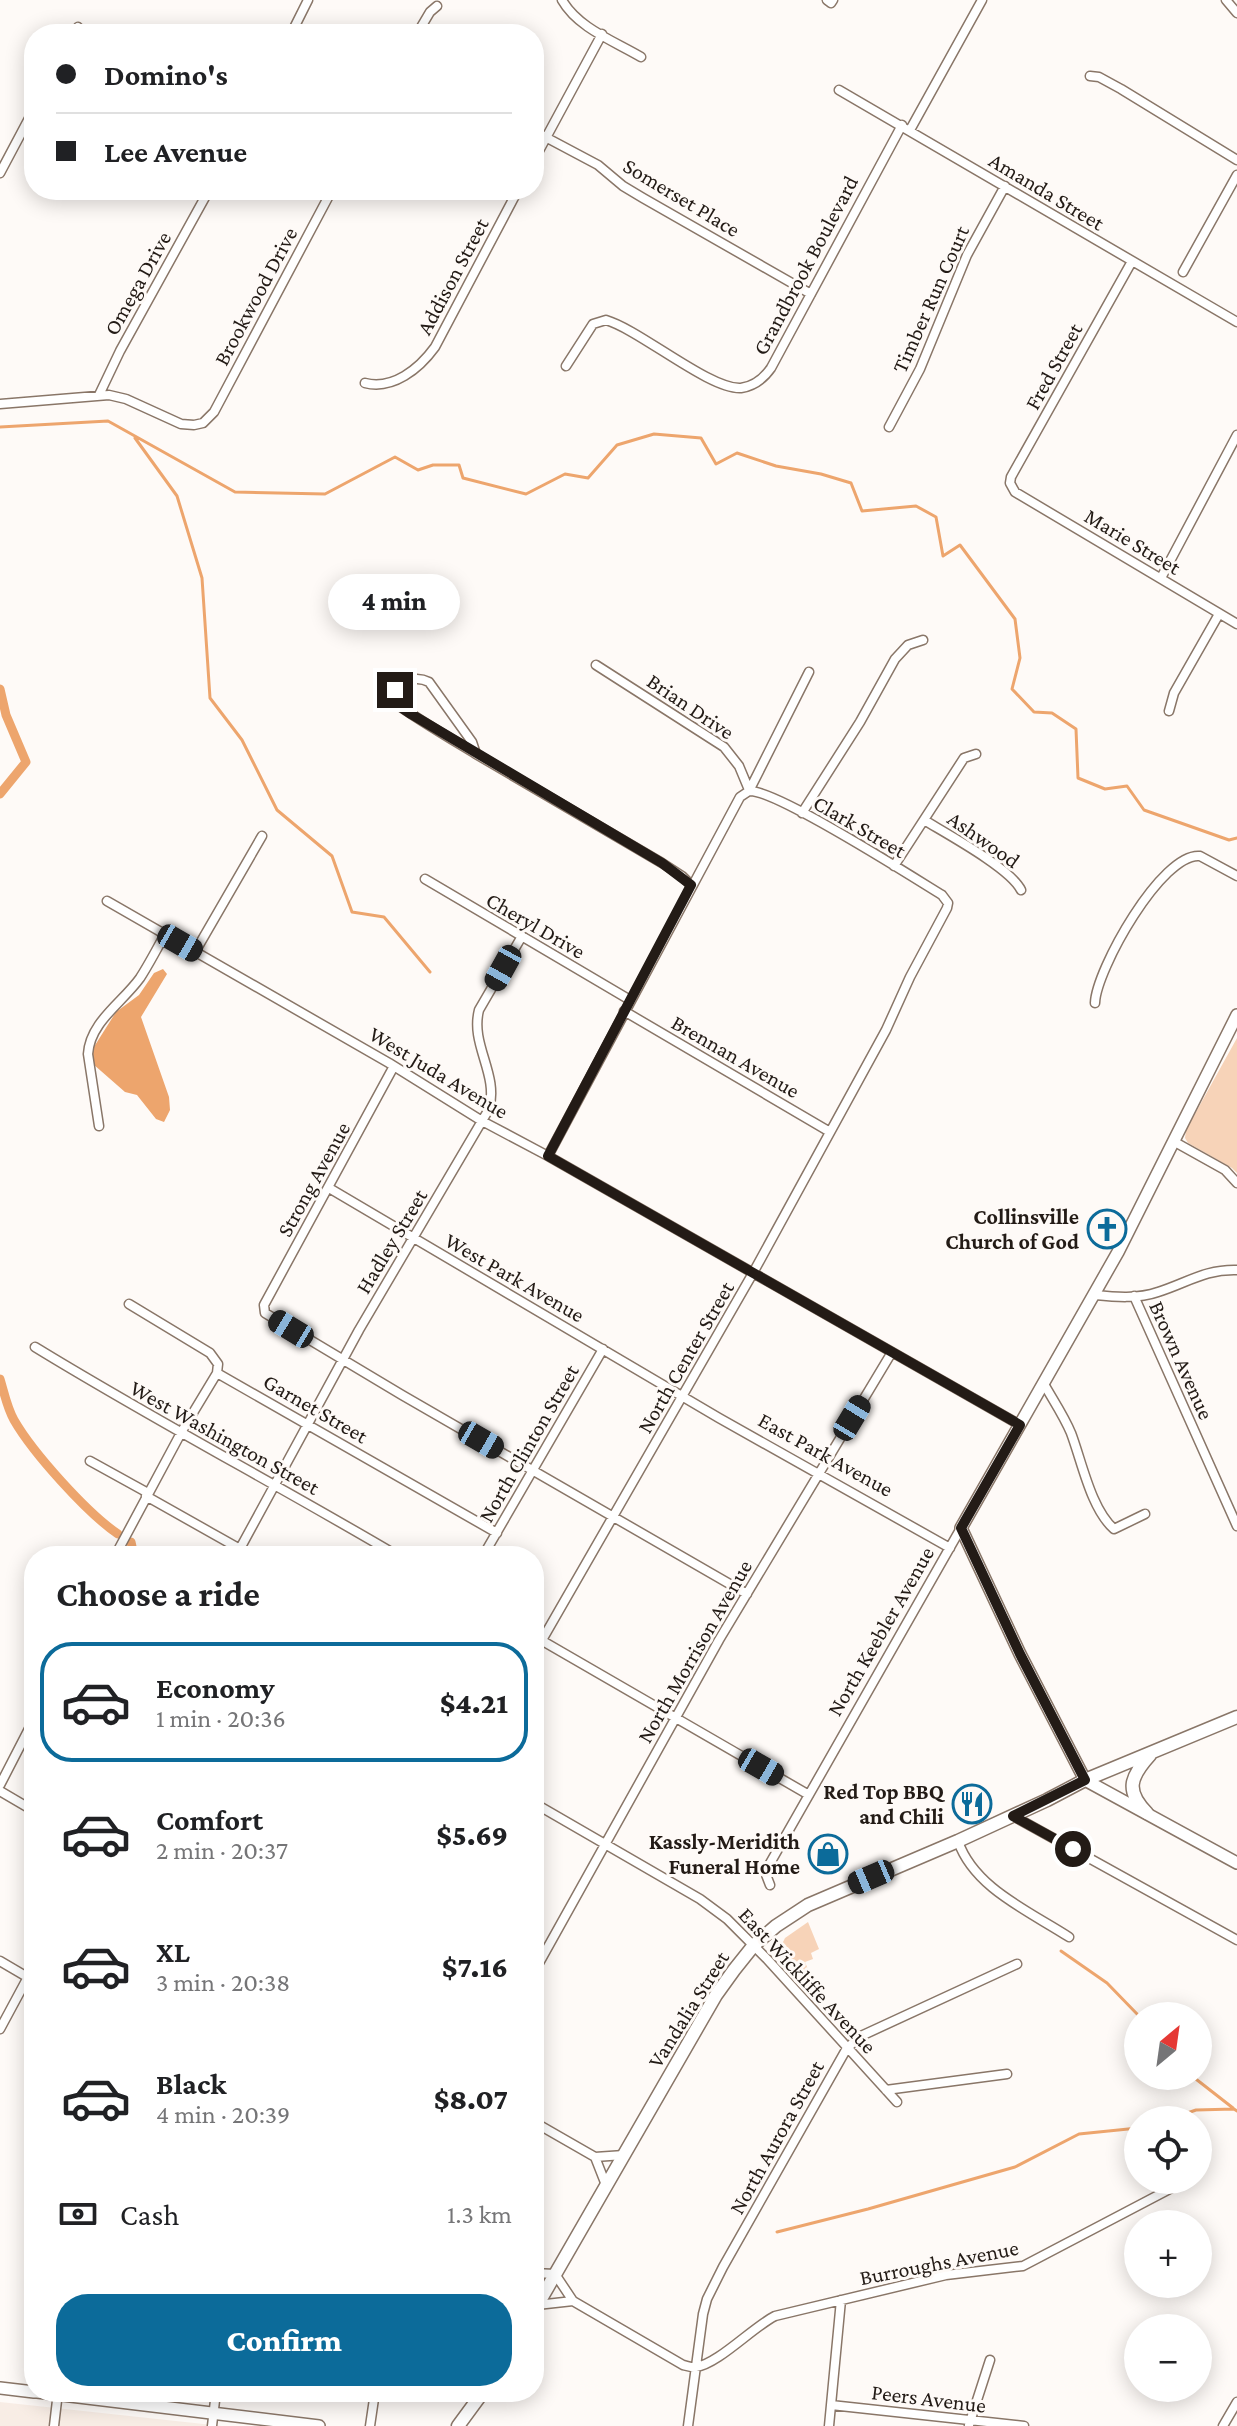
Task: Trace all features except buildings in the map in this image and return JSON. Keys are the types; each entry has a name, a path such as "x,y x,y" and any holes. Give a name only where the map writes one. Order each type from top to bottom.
{"main road":[{"name":"Vandalia Street","path":"544,2290 716,1995 754,1945 776,1926 808,1905 958,1841 1085,1780 1237,1717"},
{"path":"1147,1813 1136,1802 1132,1790 1134,1778 1152,1753"},
{"path":"458,2426 476,2402"}],"street":[{"path":"296,24 308,0"},
{"path":"562,0 569,13 641,57"},
{"path":"827,0 831,3 833,0"},
{"name":"Grandbrook Boulevard","path":"566,366 593,324 606,320 719,384 743,388 766,375 982,0"},
{"path":"1226,0 1237,13"},
{"path":"423,24 437,6"},
{"path":"544,141 602,34"},
{"path":"1090,76 1099,77 1121,89 1237,160"},
{"name":"Amanda Street","path":"839,90 1131,263 1237,322"},
{"path":"0,173 24,128"},
{"name":"Somerset Place","path":"546,137 598,165 643,198 811,294"},
{"path":"1183,272 1237,175"},
{"name":"Timber Run Court","path":"889,427 920,369 967,255 1005,186"},
{"name":"Omega Drive","path":"99,395 203,200"},
{"name":"Brookwood Drive","path":"99,395 126,399 181,424 194,425 209,418 327,200"},
{"name":"Addison Street","path":"365,383 385,384 424,362 435,347 513,200"},
{"name":"Fred Street","path":"1012,488 1011,477 1131,263"},
{"path":"0,404 99,395"},
{"path":"1161,578 1237,435"},
{"name":"Marie Street","path":"1012,488 1237,624"},
{"path":"1169,711 1174,693 1219,614"},
{"path":"802,813 895,659 908,645 923,640"},
{"name":"Brian Drive","path":"596,665 724,747 739,766 749,791"},
{"path":"548,1156 691,885 740,797 749,791 809,672"},
{"path":"476,754 472,742 429,682 421,678 413,679 395,690 392,701 476,754 662,863 691,885"},
{"path":"894,866 964,758 976,754"},
{"name":"Clark Street","path":"749,791 760,791 802,813 942,895 948,903"},
{"name":"Ashwood","path":"924,820 1004,872 1021,890"},
{"path":"195,952 262,836"},
{"path":"1095,1003 1101,978 1144,898 1155,884 1186,858 1194,856 1200,856 1237,876"},
{"name":"Cheryl Drive","path":"425,879 630,1000"},
{"name":"West Juda Avenue","path":"107,901 394,1066 482,1121 1020,1425"},
{"name":"North Center Street","path":"544,1628 614,1517 753,1273 886,1030 948,903"},
{"path":"99,1126 89,1044 99,1025 139,979 165,934"},
{"name":"Hadley Street","path":"242,1546 343,1360 489,1109 492,1090 476,1031 477,1020 479,1010 522,936"},
{"name":"Brennan Avenue","path":"624,1011 830,1132"},
{"name":"North Keebler Avenue","path":"770,1885 765,1872 1095,1295 1237,1015"},
{"name":"Strong Avenue","path":"343,1360 263,1309 394,1066"},
{"path":"1173,1141 1225,1170 1237,1183"},
{"name":"West Park Avenue","path":"329,1188 683,1396"},
{"path":"1095,1295 1134,1296 1158,1292 1199,1275 1237,1270"},
{"name":"Brown Avenue","path":"1134,1296 1231,1502 1237,1526"},
{"name":"Garnet Street","path":"129,1304 210,1353 218,1364 217,1373 497,1533"},
{"name":"West Washington Street","path":"35,1347 381,1546"},
{"name":"North Clinton Street","path":"489,1546 603,1349"},
{"name":"North Morrison Avenue","path":"544,1954 675,1717 892,1352"},
{"path":"343,1360 747,1594"},
{"path":"120,1546 217,1373"},
{"path":"1044,1384 1070,1429 1106,1523 1114,1529 1145,1514"},
{"name":"East Park Avenue","path":"683,1396 950,1548"},
{"path":"90,1461 227,1546"},
{"path":"961,1528 1020,1654 1085,1780 1237,1863"},
{"path":"544,1641 809,1795"},
{"path":"24,1739 0,1788 24,1804"},
{"name":"East Wickliffe Avenue","path":"544,1809 727,1919 897,2102"},
{"path":"1013,1816 1237,1940"},
{"path":"958,1841 967,1863 987,1885 1069,1937"},
{"path":"0,1961 24,1975"},
{"name":"North Aurora Street","path":"688,2426 703,2314 714,2285 847,2048 861,2036 1017,1964"},
{"path":"0,2029 24,1990"},
{"path":"886,2090 1007,2074"},
{"path":"544,2128 595,2157 624,2155"},
{"path":"595,2157 606,2185"},
{"name":"Burroughs Avenue","path":"695,2367 716,2357 775,2316 946,2275 1023,2266 1160,2194"},
{"path":"544,2273 555,2274 573,2301 683,2365 695,2367"},
{"path":"829,2426 841,2300"},
{"path":"544,2303 573,2301"},
{"path":"969,2424 990,2360"},
{"path":"0,2388 24,2391"},
{"path":"54,2426 57,2402"},
{"path":"131,2402 319,2426"},
{"path":"212,2426 214,2402"},
{"path":"370,2426 374,2402"},
{"path":"1223,2426 1237,2402"},
{"name":"Peers Avenue","path":"831,2405 969,2424 1024,2426"}],"shaded area":[{"path":"163,969 167,974 141,1017 169,1097 170,1110 164,1122 156,1119 137,1095 125,1092 93,1064 92,1050 116,1012 139,995 154,973"},
{"path":"1237,1038 1237,1173 1188,1143 1185,1138 1186,1130"},
{"path":"808,1922 819,1949 811,1953 813,1959 805,1962 812,1979 803,1983 781,1959 779,1950 785,1938"},
{"path":"0,2402 222,2426 0,2426"}],"waterway":[{"path":"0,427 108,421 235,492 325,494 395,457 418,470 433,465 459,465 463,478 526,494 565,474 588,478 617,445 654,434 701,438 716,464 737,453 776,466 851,483 862,511 916,506 936,517 943,556 960,545 1015,619 1020,658 1012,689 1034,712 1052,713 1076,729 1078,778 1105,789 1127,786 1144,810 1229,840 1237,838"},
{"path":"135,438 177,496 202,578 210,698 242,740 277,810 332,856 352,912 384,917 430,972"},
{"path":"0,689 6,715 26,762 0,794"},
{"path":"0,1379 12,1415 34,1449 76,1497 118,1534"},
{"path":"131,1542 132,1546"},
{"path":"1061,1951 1107,1983 1125,2002"},
{"path":"1210,2090 1233,2108"},
{"path":"1212,2110 1237,2111"},
{"path":"777,2232 1015,2167 1079,2134 1124,2129"}],"place":[{"name":"Collinsville Church of God","path":"1107,1229"},
{"name":"Red Top BBQ and Chili","path":"972,1804"},
{"name":"Kassly-Meridith Funeral Home","path":"828,1854"}],"route":[{"path":"395,690 392,701 411,714 662,863 691,885 548,1156 1020,1425 961,1528 1020,1654 1085,1780 1013,1816 1073,1849"}]}
